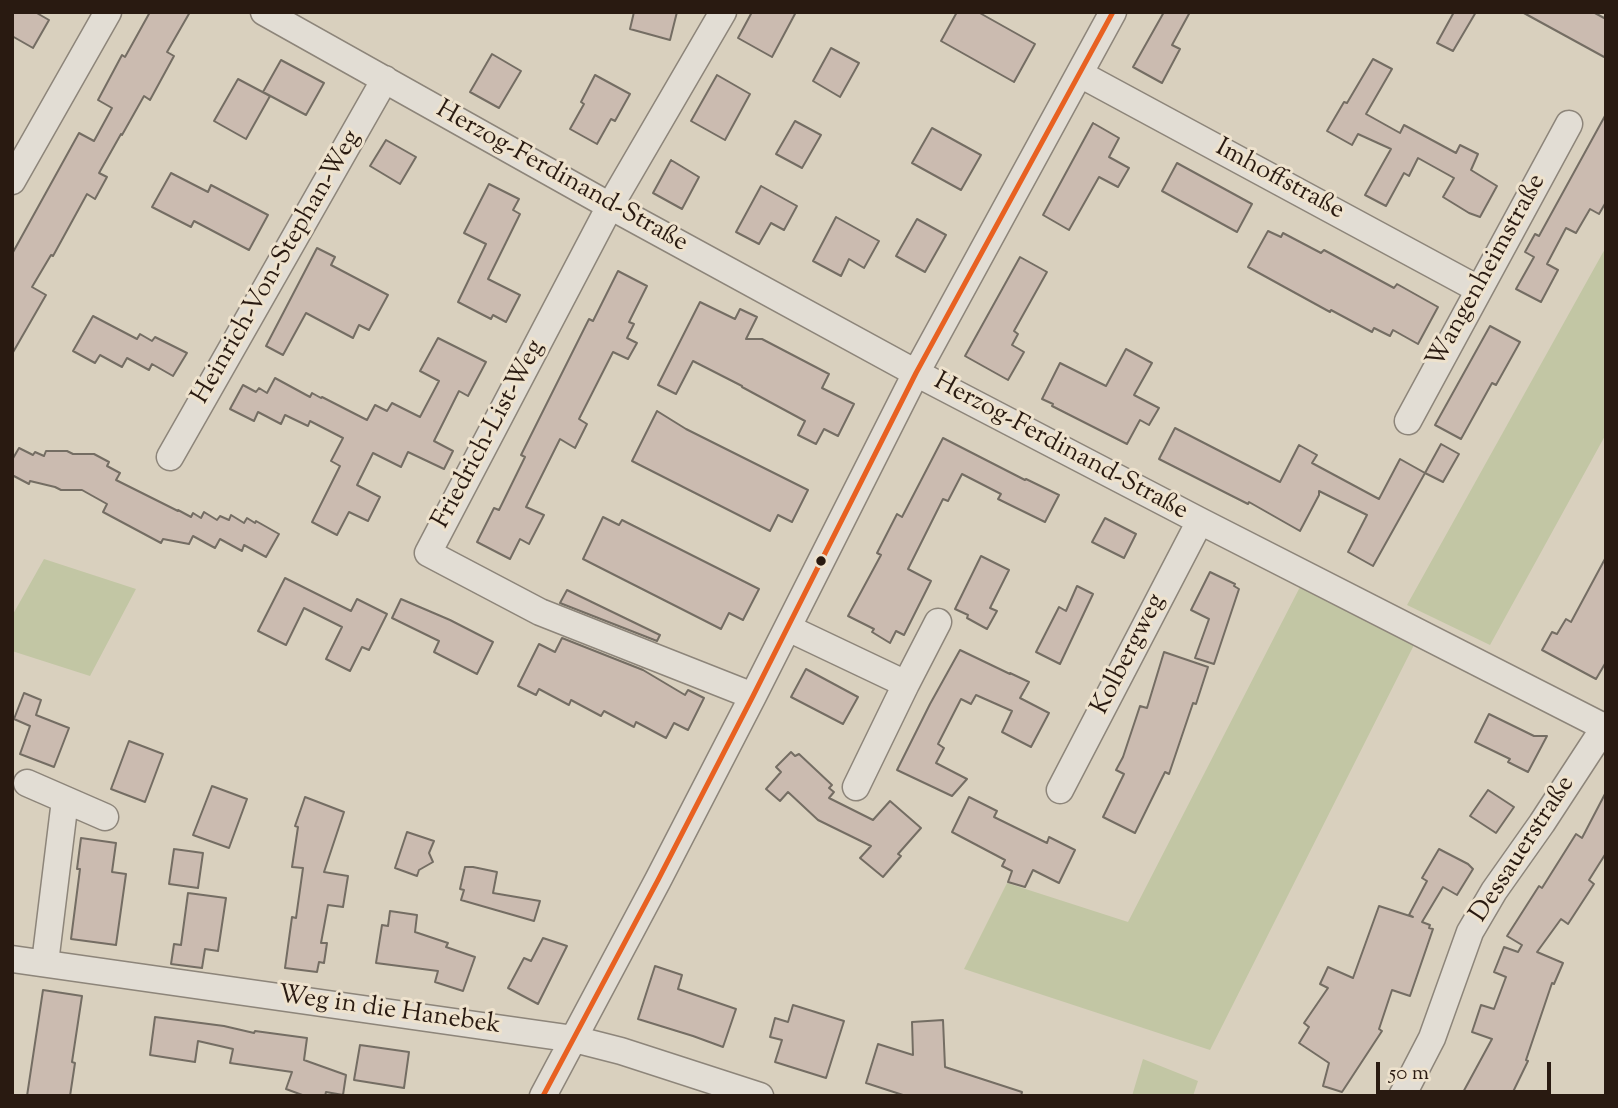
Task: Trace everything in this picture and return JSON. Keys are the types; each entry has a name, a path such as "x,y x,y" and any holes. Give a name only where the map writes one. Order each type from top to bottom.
{"street":[{"path":"12,181 108,12"},
{"name":"Herzog-Ferdinand-Straße","path":"264,12 610,206 916,373 1605,727"},
{"path":"610,206 723,12"},
{"path":"542,1096 754,696 916,373 1113,12"},
{"name":"Imhoffstraße","path":"1080,74 1478,289"},
{"name":"Heinrich-Von-Stephan-Weg","path":"170,457 385,79"},
{"name":"Wangenheimstraße","path":"1408,421 1569,124"},
{"name":"Friedrich-List-Weg","path":"610,206 428,552 540,612 754,696"},
{"name":"Kolbergweg","path":"1060,790 1200,521"},
{"path":"856,787 938,622"},
{"path":"788,628 906,684"},
{"name":"Dessauerstraße","path":"1402,1096 1432,1038 1470,932 1494,891 1605,727"},
{"path":"27,783 105,817"},
{"path":"45,963 65,800"},
{"name":"Weg in die Hanebek","path":"13,964 45,963 574,1039 621,1051 760,1096"}],"green space":[{"path":"1606,247 1606,434 1490,645 1407,605"},
{"path":"44,559 136,589 90,676 12,651 12,616"},
{"path":"1300,587 1415,643 1210,1050 964,969 1007,883 1128,922"},
{"path":"1143,1059 1198,1081 1193,1096 1132,1096"}],"building":[{"path":"12,12 35,12 49,20 33,48 12,36"},
{"path":"150,12 190,12 167,52 174,56 150,100 144,96 99,173 107,177 95,199 87,194 53,256 51,255 32,287 46,295 12,354 12,254 79,133 94,141 112,108 98,100 122,55 125,57"},
{"path":"634,12 677,12 670,40 630,29"},
{"path":"752,12 796,12 772,57 738,38"},
{"path":"957,12 978,12 1035,44 1014,82 941,41"},
{"path":"1164,12 1190,12 1172,45 1180,49 1162,83 1133,67"},
{"path":"1454,12 1476,12 1453,51 1437,43"},
{"path":"1522,12 1593,12 1606,19 1606,58"},
{"path":"831,48 859,63 840,97 813,81"},
{"path":"492,54 521,71 499,108 470,92"},
{"path":"1373,59 1392,69 1366,114 1400,133 1404,125 1456,153 1460,145 1478,154 1471,170 1497,186 1480,217 1443,197 1454,178 1418,158 1409,176 1404,173 1386,206 1365,195 1391,149 1358,134 1352,145 1327,131"},
{"path":"281,60 324,83 306,115 263,92"},
{"path":"595,75 630,94 615,121 611,119 597,144 570,129 584,104 581,102"},
{"path":"717,75 750,94 725,140 691,121"},
{"path":"238,79 270,96 246,139 214,121"},
{"path":"1606,114 1606,202 1599,214 1590,209 1576,233 1566,228 1547,264 1558,270 1541,302 1516,289 1534,257 1525,252 1535,234 1539,236"},
{"path":"795,121 821,135 802,168 776,154"},
{"path":"1093,123 1119,138 1109,157 1129,168 1118,187 1099,177 1069,230 1043,215"},
{"path":"932,128 981,155 961,190 912,163"},
{"path":"386,140 416,157 400,184 370,166"},
{"path":"671,160 699,177 682,209 653,193"},
{"path":"1177,163 1252,204 1237,232 1162,191"},
{"path":"171,173 208,192 211,185 268,215 249,250 194,221 191,227 152,207"},
{"path":"489,184 519,199 513,210 520,214 488,279 520,295 506,322 493,315 491,319 458,302 486,244 464,233"},
{"path":"761,186 797,206 784,230 771,223 759,244 736,232"},
{"path":"836,217 879,241 864,268 849,259 841,276 813,261"},
{"path":"917,219 946,235 925,272 896,256"},
{"path":"1268,231 1281,237 1283,233 1321,253 1324,250 1394,288 1397,284 1438,307 1418,344 1393,330 1390,336 1374,328 1372,332 1248,267"},
{"path":"317,248 335,257 331,265 388,295 369,330 359,325 353,338 306,313 283,355 266,346"},
{"path":"1020,257 1047,272 1014,331 1018,334 1012,345 1024,352 1008,380 965,356"},
{"path":"618,271 647,286 629,322 634,324 627,338 637,343 628,359 613,352 579,419 587,424 575,448 560,439 526,507 544,515 529,544 520,539 510,559 477,542 494,508 499,510 525,457 521,455 589,319 593,321"},
{"path":"700,302 735,319 740,309 757,317 746,339 762,339 829,374 822,388 854,404 838,436 824,429 816,444 798,435 805,421 693,361 676,394 658,385"},
{"path":"93,316 137,339 140,334 152,341 155,337 187,353 173,376 152,364 149,370 127,358 122,367 100,355 95,363 73,351"},
{"path":"1490,326 1520,342 1496,385 1492,383 1461,439 1435,425"},
{"path":"438,338 486,362 468,396 459,391 434,441 453,451 444,469 408,452 401,467 373,453 357,485 380,497 368,521 349,512 337,535 312,522 340,466 331,461 343,438 310,421 308,426 285,415 281,424 258,412 254,421 230,409 243,385 256,392 259,388 267,393 275,378 310,397 312,393 322,397 367,420 375,405 387,411 392,403 420,417 439,381 420,371"},
{"path":"1126,349 1152,363 1134,395 1159,408 1149,425 1140,420 1127,444 1042,399 1060,363 1106,386"},
{"path":"657,411 686,429 808,490 792,522 778,515 770,531 632,461"},
{"path":"1175,428 1280,482 1299,445 1317,455 1312,463 1379,499 1400,459 1425,473 1373,566 1348,552 1367,515 1319,491 1300,531 1249,502 1248,504 1159,459"},
{"path":"943,438 1059,495 1045,522 998,499 1001,494 962,474 948,501 943,499 908,569 931,581 904,635 896,631 890,643 872,632 874,629 848,616 881,555 877,553 897,514 902,517"},
{"path":"1441,444 1459,454 1443,482 1425,473"},
{"path":"19,448 33,455 35,452 44,456 46,451 94,454 109,462 107,466 120,473 116,480 191,517 193,513 201,518 204,512 217,520 220,516 229,520 231,515 244,523 247,518 279,534 266,557 244,545 242,551 220,539 215,548 193,536 189,544 163,539 161,543 103,512 107,504 82,490 61,490 30,481 29,484 12,475 12,460"},
{"path":"603,517 619,525 622,520 759,589 743,620 729,613 721,629 583,559"},
{"path":"1105,518 1136,534 1124,558 1092,542"},
{"path":"981,556 1009,570 990,608 997,611 987,629 955,609"},
{"path":"1606,557 1606,662 1596,679 1542,650 1552,632 1557,634 1566,619 1571,622"},
{"path":"1210,572 1235,584 1239,589 1214,664 1195,658 1209,619 1191,610"},
{"path":"285,578 351,611 357,599 387,614 369,650 362,647 350,671 326,659 342,627 304,608 286,645 258,631"},
{"path":"1077,586 1093,594 1060,664 1036,652 1059,607 1066,611"},
{"path":"567,590 660,635 657,641 560,603"},
{"path":"401,599 493,642 477,674 434,652 439,641 392,618"},
{"path":"562,638 643,670 685,695 688,690 704,698 688,730 674,723 666,738 636,722 634,727 604,711 601,716 571,700 569,705 539,689 536,695 518,686 539,644 555,652"},
{"path":"960,650 1029,682 1020,698 1049,713 1031,747 1002,732 1012,711 976,695 971,704 961,699 938,744 944,748 936,763 967,779 952,796 897,770"},
{"path":"1164,652 1208,667 1169,774 1165,772 1135,833 1103,817 1124,774 1116,770 1140,706 1147,708"},
{"path":"806,669 858,697 843,724 791,697"},
{"path":"24,693 41,700 36,715 69,728 54,767 20,754 30,726 14,719"},
{"path":"1489,714 1534,736 1547,736 1528,772 1508,762 1510,759 1475,742"},
{"path":"129,741 163,754 145,802 111,789"},
{"path":"791,752 795,756 799,754 832,785 829,788 834,792 829,798 873,820 890,801 921,828 898,854 901,856 883,877 860,858 871,846 818,820 788,792 780,801 766,789 781,772 776,767"},
{"path":"212,786 247,799 229,848 193,835"},
{"path":"1488,790 1514,807 1496,833 1470,816"},
{"path":"1606,792 1606,853 1589,880 1594,884 1568,924 1561,919 1537,952 1563,963 1554,984 1552,983 1526,1060 1528,1061 1511,1096 1461,1096 1492,1039 1472,1032 1481,1005 1494,1009 1506,977 1494,972 1504,947 1518,952 1522,945 1507,936 1576,834 1582,838"},
{"path":"305,797 344,812 324,872 348,876 343,907 328,905 321,943 327,943 324,963 319,962 317,972 285,968 292,917 296,918 303,868 292,867 298,827 295,826"},
{"path":"969,797 997,811 994,817 1047,843 1049,837 1075,850 1059,883 1033,870 1025,887 1008,882 1012,871 1002,866 1005,860 952,832"},
{"path":"407,832 434,841 429,853 433,862 419,870 417,876 395,868"},
{"path":"81,838 116,843 112,872 126,874 116,945 71,939"},
{"path":"174,849 203,853 198,888 169,884"},
{"path":"1439,849 1473,869 1457,895 1443,887 1422,922 1433,929 1410,996 1392,990 1379,1029 1382,1031 1342,1092 1323,1086 1329,1063 1299,1043 1309,1027 1304,1023 1328,988 1320,984 1328,967 1353,978 1379,906 1413,917 1409,915 1427,881 1422,878"},
{"path":"465,867 497,872 493,893 540,901 534,921 461,900 464,890 460,889"},
{"path":"188,893 226,898 218,951 205,949 202,968 171,964 174,944 181,945"},
{"path":"390,911 417,915 415,932 448,943 446,947 475,957 463,991 435,982 438,971 376,963 382,925 388,926"},
{"path":"543,938 567,946 538,1004 508,988 524,958 531,961"},
{"path":"655,966 682,975 678,989 736,1009 723,1047 638,1019"},
{"path":"43,990 82,996 70,1096 27,1096"},
{"path":"793,1005 844,1021 826,1078 775,1062 782,1040 770,1037 775,1018 788,1022"},
{"path":"155,1017 224,1026 254,1033 307,1038 304,1060 346,1075 343,1095 326,1092 325,1096 305,1096 286,1089 292,1072 230,1063 233,1049 198,1041 195,1062 150,1055"},
{"path":"943,1020 945,1067 1022,1092 1021,1096 906,1096 866,1083 878,1044 913,1055 912,1022"},
{"path":"360,1045 409,1052 404,1088 354,1080"}],"transit line":[{"path":"543,1096 753,696 916,373 1113,12"}]}
